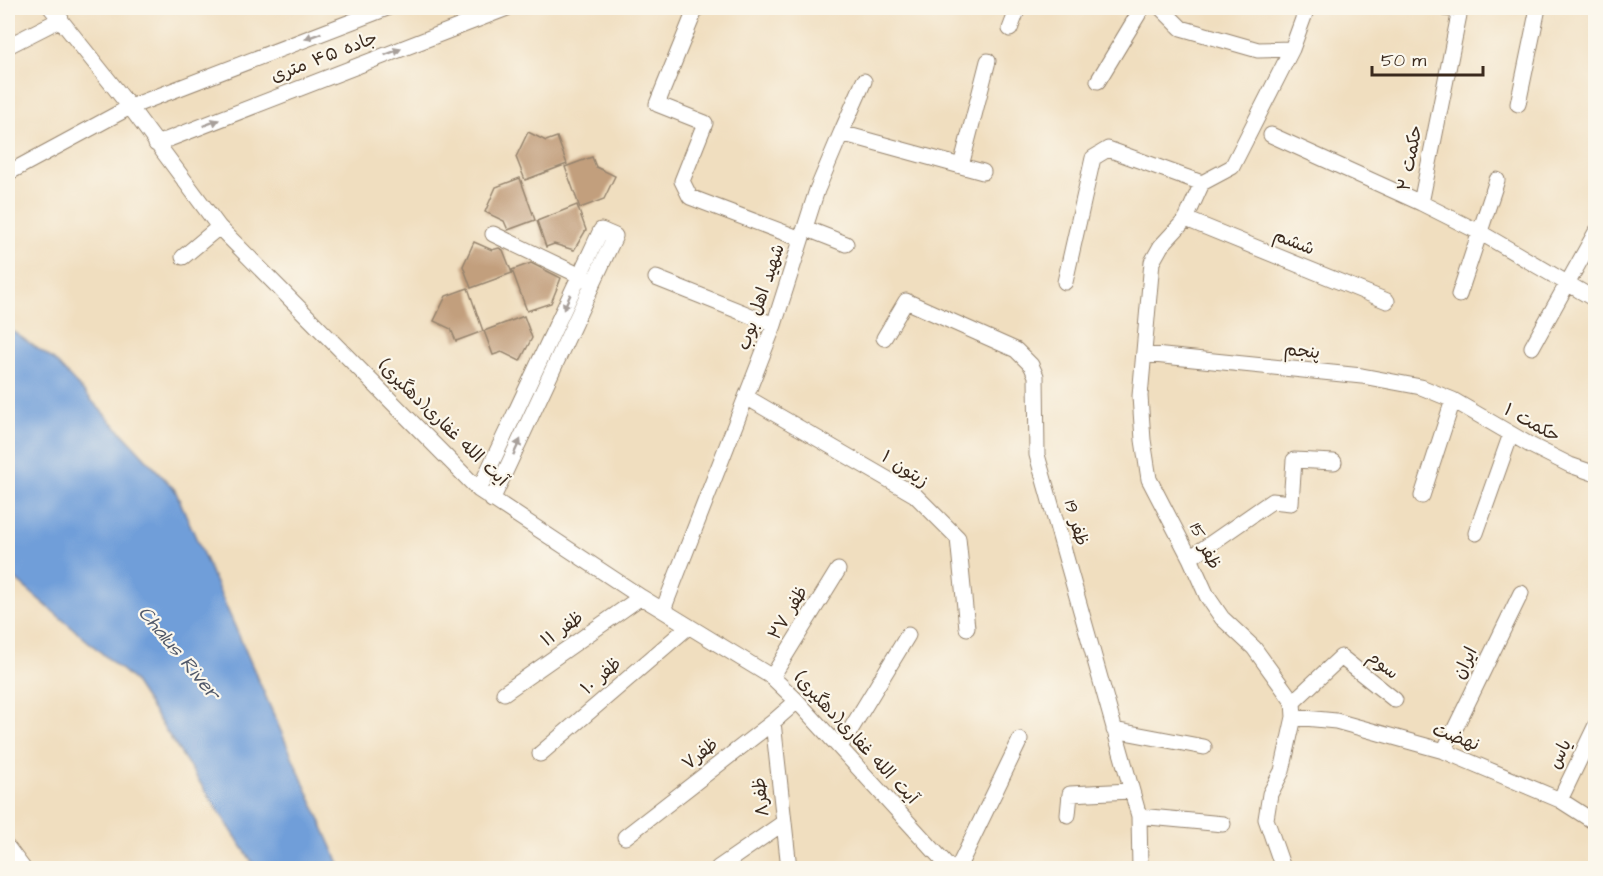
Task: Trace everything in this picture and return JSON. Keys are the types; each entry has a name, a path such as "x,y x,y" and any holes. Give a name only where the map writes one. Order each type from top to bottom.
{"street":[{"name":"جاده ۴۵ متری","path":"8,173 129,107 387,8"},
{"name":"جاده ۴۵ متری","path":"156,144 507,8"},
{"path":"696,8 657,104 705,123 682,181 690,197 803,234 846,244"},
{"path":"1010,29 1018,8"},
{"path":"1098,81 1142,8"},
{"path":"1161,8 1181,27 1258,50 1292,49"},
{"path":"1065,282 1093,158 1108,149 1202,183 1232,168 1292,49 1307,8"},
{"name":"حکمت ۲","path":"1444,8 1460,10 1421,203 1481,233 1596,300"},
{"path":"1518,104 1538,8"},
{"name":"آیت الله غفاری(دهگیری)","path":"56,13 219,227 479,490 688,627 772,677 840,747 945,863"},
{"path":"8,46 56,13"},
{"path":"961,166 988,61"},
{"name":"شهید اهل بوب","path":"663,610 774,325 817,190 864,81"},
{"path":"841,133 983,172"},
{"path":"1271,135 1421,203"},
{"path":"1459,295 1497,180"},
{"name":"ظفر 15","path":"1202,183 1185,219 1161,246 1152,262 1140,396 1149,479 1207,596 1222,618 1254,648 1293,710"},
{"name":"ششم","path":"1185,219 1387,301"},
{"path":"183,257 219,227"},
{"path":"479,490 601,230 615,236 492,500"},
{"path":"1532,347 1596,231"},
{"path":"493,234 594,282"},
{"path":"656,278 774,325"},
{"name":"ظفر 19","path":"884,338 906,302 1016,350 1031,364 1036,376 1036,455 1138,816 1140,868"},
{"name":"پنجم","path":"1144,354 1362,376 1421,387 1453,400"},
{"name":"زیتون ۱","path":"746,397 915,495 958,538 966,628"},
{"path":"1422,496 1453,400"},
{"name":"حکمت ۱","path":"1453,400 1570,465 1596,474"},
{"path":"1476,533 1511,434"},
{"path":"1190,558 1272,501 1291,503 1294,460 1334,462"},
{"name":"ظفر ۲۷","path":"772,677 838,570"},
{"name":"ایران","path":"1444,751 1521,593"},
{"name":"ظفر ۱۱","path":"504,693 641,597"},
{"name":"ظفر ۱۰","path":"540,754 688,627"},
{"path":"840,747 908,635"},
{"name":"سوم","path":"1293,710 1341,657 1395,700"},
{"name":"ظفر۷","path":"625,837 797,701"},
{"path":"1283,868 1266,819 1270,794 1282,771 1293,710"},
{"name":"نهضت","path":"1293,710 1444,751 1560,800 1596,823"},
{"name":"ظفر۸","path":"773,722 789,868"},
{"name":"یاس","path":"1560,800 1596,725"},
{"path":"1114,730 1204,747"},
{"path":"958,868 1020,740"},
{"path":"1068,814 1070,794 1131,791"},
{"path":"1138,816 1223,824"},
{"path":"718,868 783,823"},
{"path":"8,848 23,868"},
{"path":"927,868 945,863"}],"water":[{"name":"Chalus River","path":"8,328 54,360 175,490 341,868 256,868 132,679 8,573"}],"building":[{"path":"528,132 546,141 557,137 567,164 525,180 516,157"},
{"path":"592,157 596,167 615,176 604,199 580,208 565,167"},
{"path":"520,178 535,220 508,230 504,221 485,212 496,187"},
{"path":"577,205 586,230 574,250 554,244 546,247 537,221"},
{"path":"474,242 492,250 499,248 503,250 512,273 471,288 463,266"},
{"path":"531,263 561,278 551,303 527,311 512,270"},
{"path":"468,288 483,331 456,341 451,329 434,321 446,296"},
{"path":"524,316 532,338 520,361 502,352 493,355 484,331"}]}
